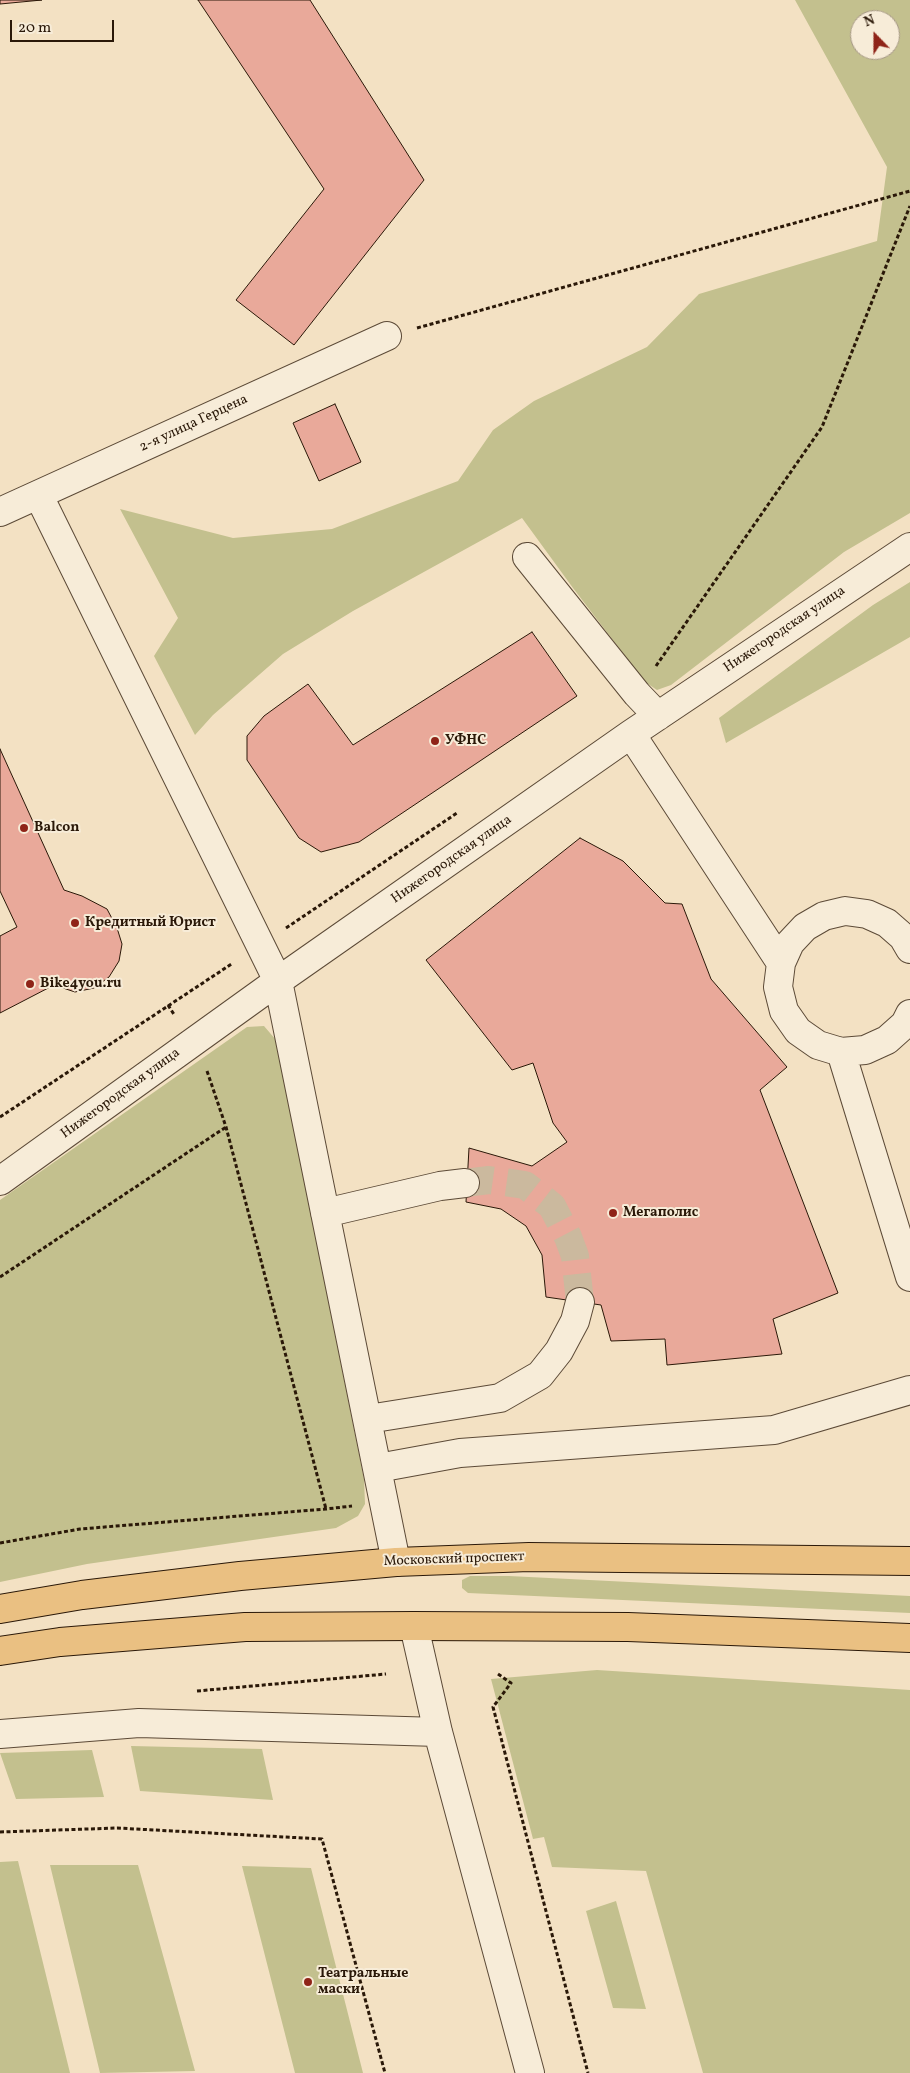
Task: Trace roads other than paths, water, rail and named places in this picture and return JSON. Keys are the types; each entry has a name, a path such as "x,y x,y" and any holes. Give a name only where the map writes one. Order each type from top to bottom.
{"main road":[{"name":"Московский проспект","path":"0,1609 82,1595 230,1577 396,1562 529,1557 910,1561"},
{"path":"0,1651 60,1642 245,1627 628,1627 910,1638"}],"street":[{"name":"2-я улица Герцена","path":"0,512 387,336"},
{"path":"38,496 278,981 396,1562"},
{"name":"Нижегородская улица","path":"0,1181 278,981 631,734 910,548"},
{"path":"527,557 637,694 658,716"},
{"path":"631,734 781,962"},
{"path":"910,948 904,937 887,923 867,914 845,911 824,916 805,927 790,943 781,962 778,987 784,1011 798,1031 818,1045 841,1052 865,1050 887,1040 905,1024 910,1014"},
{"path":"841,1052 910,1277"},
{"path":"326,1214 440,1186 465,1183"},
{"path":"368,1419 500,1398 540,1376 559,1351 575,1321 580,1302"},
{"path":"378,1468 460,1453 774,1430 910,1390"},
{"path":"414,1626 438,1732 530,2073"},
{"path":"0,1734 139,1723 438,1732"}],"tunnel":[{"path":"465,1183 489,1180 525,1185 552,1206 568,1237 575,1256 580,1302"}],"place":[{"name":"УФНС","path":"435,741"},
{"name":"Balcon","path":"24,828"},
{"name":"Кредитный Юрист","path":"75,923"},
{"name":"Bike4you.ru","path":"30,984"},
{"name":"Мегаполис","path":"613,1213"},
{"name":"Театральные маски","path":"308,1982"}]}
